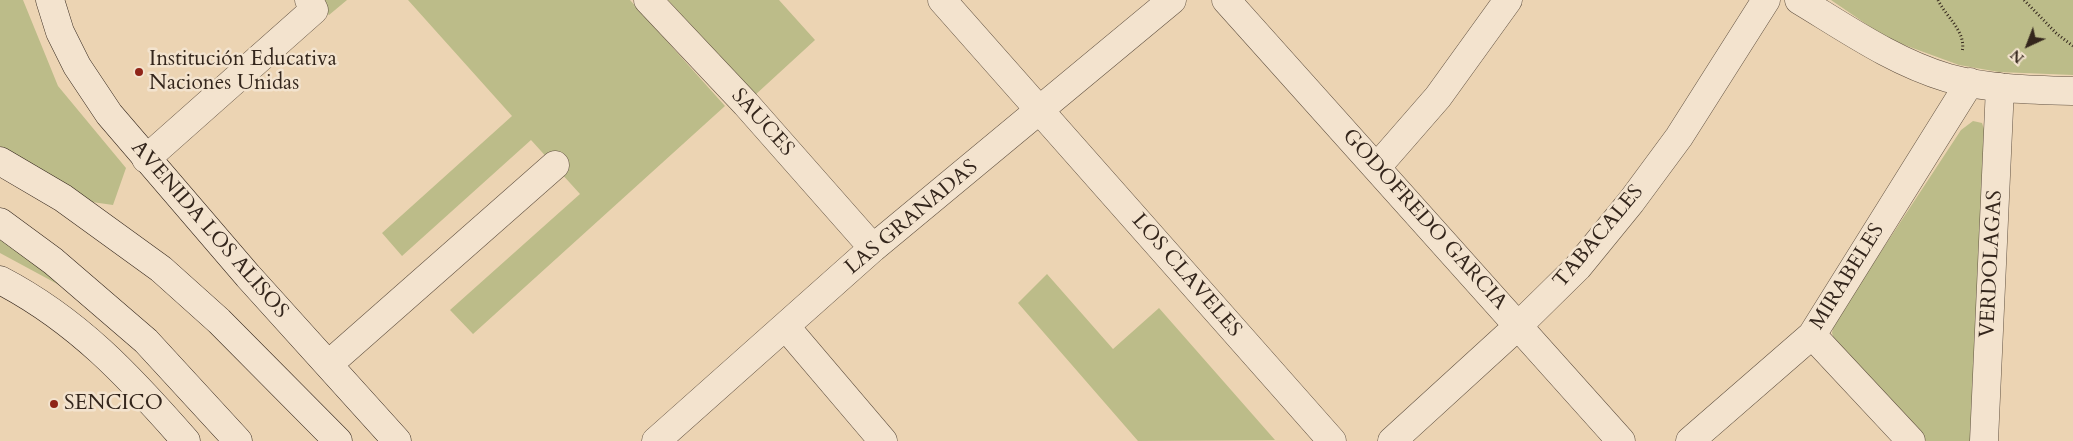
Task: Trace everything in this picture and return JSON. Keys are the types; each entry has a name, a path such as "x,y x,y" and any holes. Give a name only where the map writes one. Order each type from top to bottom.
{"street":[{"name":"AVENIDA LOS ALISOS","path":"50,0 68,50 84,81 146,159 397,441"},
{"path":"146,159 314,10 309,0"},
{"name":"SAUCES","path":"648,0 746,104 873,248"},
{"name":"LOS CLAVELES","path":"942,0 1332,441"},
{"name":"LAS GRANADAS","path":"656,441 873,248 1172,0"},
{"name":"GODOFREDO GARCIA","path":"1226,0 1621,441"},
{"path":"1377,167 1438,97 1508,0"},
{"name":"TABACALES","path":"1392,441 1518,326 1578,267 1631,202 1678,137 1766,0"},
{"path":"1799,0 1882,51 1959,80 2000,87 2073,91"},
{"name":"MIRABELES","path":"1690,441 1812,335 1959,80"},
{"name":"VERDOLAGAS","path":"1984,441 2000,87"},
{"path":"0,161 63,198 161,269 219,321 338,441"},
{"path":"329,364 555,165"},
{"path":"0,222 53,261 146,341 238,441"},
{"path":"0,280 31,296 70,324 125,375 186,441"},
{"path":"105,306 125,375"},
{"path":"786,327 883,441"},
{"path":"1812,335 1911,441"}],"path":[{"path":"1938,0 1956,26 1963,46 1959,65 1959,80"},
{"path":"2024,0 2057,34 2073,46"}],"green space":[{"path":"0,0 23,0 58,86 126,168 113,205 92,202 0,146"},
{"path":"314,0 347,0 329,15"},
{"path":"408,0 630,0 725,106 473,334 450,310 580,194 531,140 402,256 382,233 512,116"},
{"path":"668,0 779,0 815,40 754,96"},
{"path":"1831,0 2073,0 2073,75 1999,72 1959,65 1888,39"},
{"path":"1973,121 1982,123 1986,135 1972,441 1926,441 1835,342 1832,333 1834,323 1961,130"},
{"path":"0,235 74,293 0,253"},
{"path":"1047,274 1113,349 1159,308 1275,440 1138,441 1018,303"}],"place":[{"name":"Institución Educativa Naciones Unidas","path":"139,72"},
{"name":"SENCICO","path":"54,404"}]}
